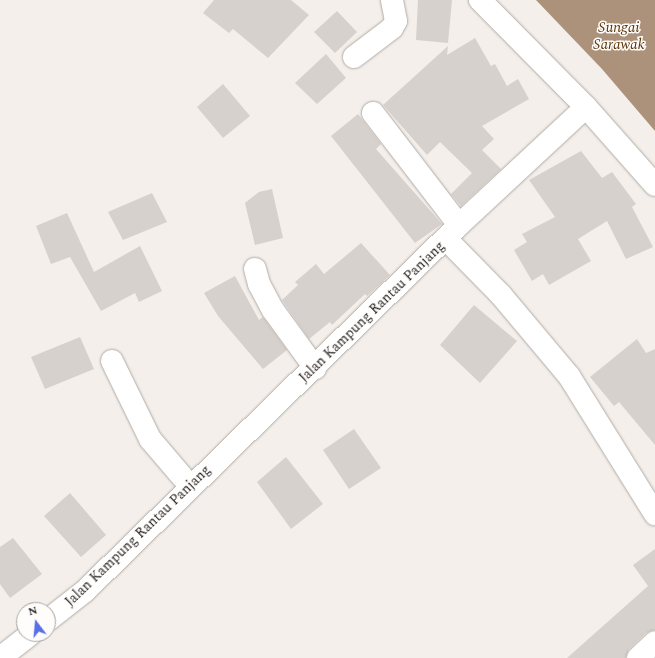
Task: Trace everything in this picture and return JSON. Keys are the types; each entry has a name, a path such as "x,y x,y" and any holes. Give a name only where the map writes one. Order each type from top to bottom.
{"street":[{"path":"354,56 392,28 396,21 392,0"},
{"path":"480,0 586,106 655,185"},
{"name":"Jalan Kampung Rantau Panjang","path":"56,614 85,590 190,486 315,368 453,232 586,106"},
{"path":"373,113 453,232 502,295 569,376 655,514"},
{"path":"255,269 259,284 273,310 315,368"},
{"path":"112,361 150,438 190,486"},
{"path":"0,658 21,642"},
{"path":"638,658 655,642"}],"water":[{"name":"Sungai Sarawak","path":"536,0 655,0 655,131 602,69"}],"building":[{"path":"214,0 291,0 309,15 268,58 233,29 229,33 203,13"},
{"path":"418,0 452,0 448,43 416,40"},
{"path":"337,11 357,32 335,53 314,32"},
{"path":"475,38 491,66 495,64 507,86 518,79 529,99 482,126 494,139 482,150 501,169 461,206 451,194 472,173 440,142 427,155 383,105 448,46 447,55"},
{"path":"326,54 346,78 317,104 295,83"},
{"path":"223,84 250,116 223,138 197,107"},
{"path":"358,114 381,144 376,149 442,224 415,243 331,136"},
{"path":"581,151 602,178 612,172 636,204 632,207 653,247 626,259 607,221 578,239 591,261 549,285 543,274 532,281 514,250 527,242 522,234 555,217 529,180"},
{"path":"272,189 283,238 255,245 245,203 259,192"},
{"path":"152,193 167,222 123,240 108,212"},
{"path":"67,213 94,272 140,246 162,291 139,302 135,293 101,311 70,257 51,264 36,226"},
{"path":"361,243 390,275 367,296 365,294 332,325 330,322 309,339 282,300 298,285 295,282 316,264 324,274"},
{"path":"235,276 259,320 263,317 287,350 263,369 218,316 204,293"},
{"path":"474,305 517,341 480,383 440,345"},
{"path":"80,337 94,369 45,389 31,357"},
{"path":"637,339 646,353 655,349 655,445 619,402 614,406 590,377"},
{"path":"354,429 381,468 349,489 323,450"},
{"path":"286,457 323,504 291,529 257,482"},
{"path":"70,493 106,535 81,557 44,516"},
{"path":"13,538 42,574 10,598 0,584 0,547"},
{"path":"655,549 655,630 646,633 629,649 626,658 567,658 648,586 633,565"}]}
